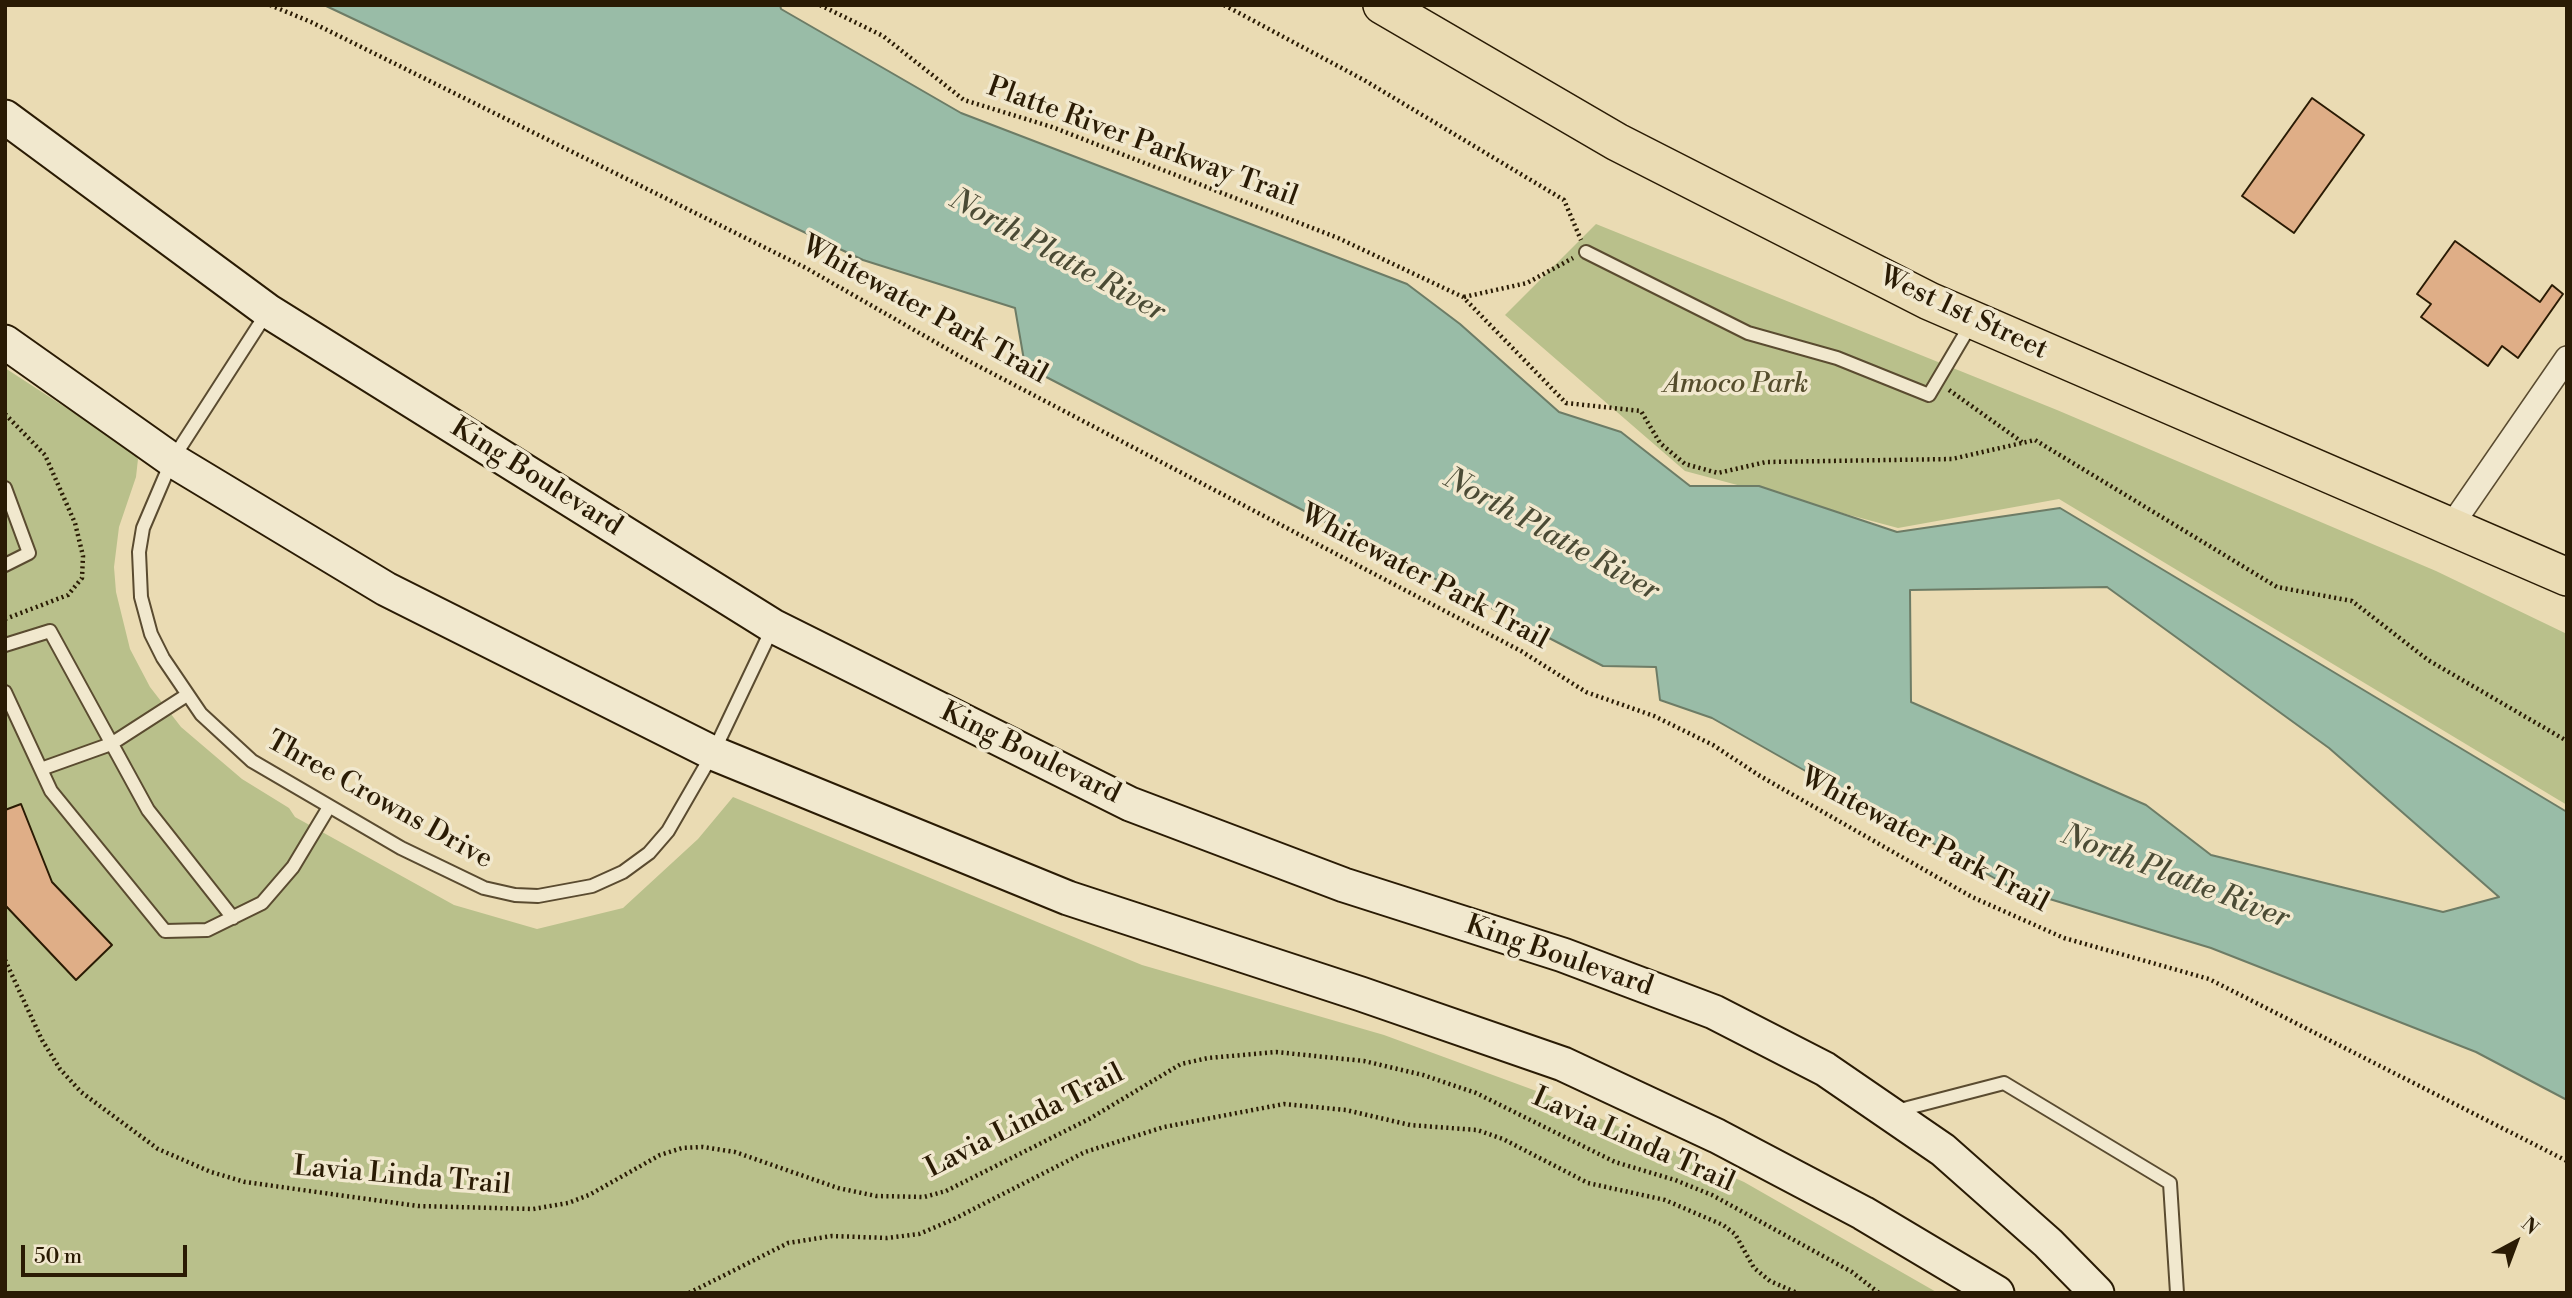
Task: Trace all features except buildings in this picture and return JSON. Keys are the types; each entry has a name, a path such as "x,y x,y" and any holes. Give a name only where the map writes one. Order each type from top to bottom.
{"main road":[{"name":"West 1st Street","path":"1382,5 1617,142 1929,302 2567,578"}],"street":[{"name":"King Boulevard","path":"5,117 268,311 773,626 1130,804 1344,885 1563,955 1714,1012 1825,1069 1943,1150 2048,1243 2097,1293"},
{"path":"5,342 172,460 386,589 713,754 1068,898 1361,994 1563,1064 1717,1136 1851,1206 1997,1293"},
{"path":"2449,529 2567,358"}],"lane":[{"path":"1586,251 1748,332 1837,358 1929,396 1973,321"},
{"name":"Three Crowns Drive","path":"268,311 172,460 143,527 139,565 141,597 151,634 201,715 252,761 329,807 484,888 515,895 560,894 592,886 613,877 649,852 668,831 713,754 773,626"},
{"path":"5,488 30,553 5,565"},
{"path":"5,645 50,631 148,810 233,918"},
{"path":"5,692 51,791 165,932 207,930 262,903 292,867 329,807"},
{"path":"41,769 111,744 187,695"},
{"path":"1888,1112 2004,1083 2170,1183 2177,1293"}],"path":[{"name":"Whitewater Park Trail","path":"270,5 311,22 806,268 963,358 1521,651 1586,692 1654,716 1713,745 1760,776 1972,897 2064,938 2208,979 2385,1066 2567,1161"},
{"name":"Platte River Parkway Trail","path":"820,5 883,36 964,100 1052,127 1338,238 1463,297 1566,403 1641,411 1660,443 1685,464 1718,473 1766,462 1952,459 2022,442"},
{"path":"1224,5 1364,80 1564,200 1586,251 1527,283 1463,297"},
{"path":"1937,381 2022,442 2035,440 2277,587 2352,601 2428,660 2567,741"},
{"path":"5,414 45,455 75,523 83,556 82,578 68,595 5,619"},
{"name":"Lavia Linda Trail","path":"5,960 41,1040 60,1069 81,1092 158,1149 211,1172 245,1182 418,1206 533,1209 568,1203 589,1195 660,1155 682,1148 703,1147 743,1154 838,1188 876,1196 924,1197 946,1191 1089,1119 1181,1064 1276,1052 1364,1062 1463,1088 1615,1162 1713,1195 1852,1272 1879,1293"},
{"path":"689,1293 788,1243 832,1236 887,1238 919,1234 966,1214 1085,1152 1178,1124 1284,1104 1346,1110 1410,1125 1477,1130 1503,1139 1588,1183 1665,1200 1723,1226 1735,1234 1754,1268 1770,1280 1797,1293"}],"green space":[{"name":"Amoco Park","path":"1596,224 2057,410 2436,571 2567,634 2567,805 2059,499 1898,528 1685,471 1505,315"},
{"path":"5,368 131,450 138,459 136,477 119,527 114,567 116,592 130,649 150,687 181,727 242,779 289,808 295,817 454,905 537,929 623,908 698,839 733,797 1142,965 1384,1035 1550,1096 1744,1182 1938,1293 5,1293"}],"water":[{"name":"North Platte River","path":"324,5 780,5 781,9 961,113 1407,284 1460,324 1559,412 1621,432 1690,486 1759,486 1897,532 2060,508 2567,812 2567,1100 2476,1052 2211,948 2010,887 1712,718 1660,700 1656,667 1603,666 1025,366 1015,308 863,260","holes":["2107,587 2329,748 2499,897 2443,912 2211,855 2146,805 1911,702 1910,590"]}]}
